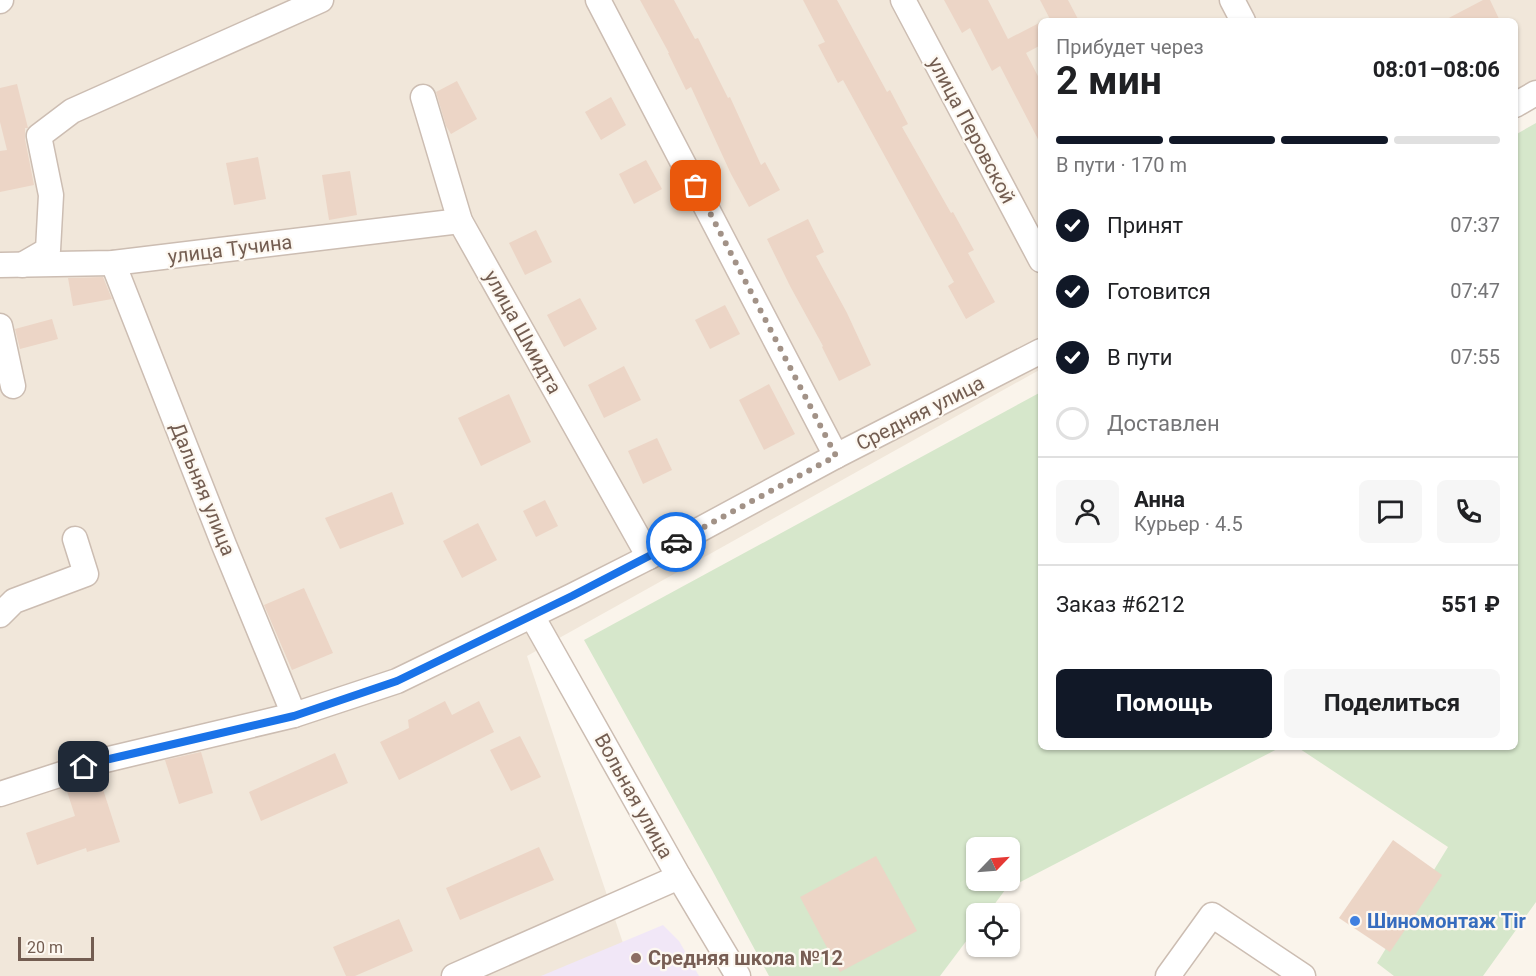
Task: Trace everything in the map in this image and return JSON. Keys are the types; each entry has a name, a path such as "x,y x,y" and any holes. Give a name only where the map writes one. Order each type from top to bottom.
{"street":[{"path":"11,265 48,250 51,195 39,136 72,111 321,0"},
{"path":"598,0 836,456"},
{"name":"улица Перовской","path":"903,0 1038,254"},
{"path":"1232,0 1242,18"},
{"path":"1518,103 1536,93"},
{"name":"улица Шмидта","path":"423,97 460,221 649,557"},
{"name":"улица Тучина","path":"11,265 113,263 460,221"},
{"name":"Дальняя улица","path":"113,263 294,716"},
{"path":"0,326 14,386"},
{"name":"Средняя улица","path":"0,794 105,760 294,716 397,681 649,557 836,456 1038,353"},
{"path":"0,615 14,601 86,574 75,539"},
{"path":"558,663 555,625 572,596"},
{"name":"Вольная улица","path":"532,616 679,877 738,976"},
{"path":"501,631 528,639 558,663"},
{"path":"454,976 679,877"},
{"path":"1168,976 1212,915 1303,976"}],"shaded area":[{"path":"0,0 1536,0 1536,93 1518,103 1518,18 1038,18 1038,371 527,656 634,976 0,976"},
{"name":"Средняя школа №12","path":"663,925 679,941 699,976 541,976"}],"green space":[{"path":"1536,123 1536,902 1483,976 1394,976 1377,963 1448,847 1302,750 1518,750 1518,133"},
{"path":"1038,394 1038,750 1275,750 1020,882 1020,837 966,837 966,891 1004,891 995,903 966,903 966,941 940,976 769,976 584,640"}],"building":[{"path":"640,0 674,0 695,39 698,38 728,98 730,97 761,165 765,162 780,190 749,207 731,174 691,87 686,90"},
{"path":"803,0 837,0 887,92 890,90 908,124 902,127 974,250 968,253 995,302 966,319 948,286 954,282 843,80 838,83 818,45 825,42"},
{"path":"944,0 988,0 1008,39 1038,24 1038,47 1026,53 1038,76 1038,139 1000,66 992,71 970,28 962,33"},
{"path":"1040,0 1068,0 1077,18 1049,18"},
{"path":"1483,0 1490,0 1499,18 1449,18"},
{"path":"457,81 477,119 451,134 446,126 436,92"},
{"path":"17,84 28,128 25,128 25,139 34,185 0,192 0,151 7,150 0,122 0,88"},
{"path":"611,97 626,125 601,140 585,112"},
{"path":"258,157 266,199 234,205 226,163"},
{"path":"646,160 662,189 634,204 619,174"},
{"path":"350,171 357,215 329,220 322,175"},
{"path":"808,219 824,252 816,256 847,313 871,365 839,381 767,239"},
{"path":"536,230 552,262 525,275 509,243"},
{"path":"103,277 112,299 73,306 68,278"},
{"path":"580,298 597,329 564,347 547,315"},
{"path":"725,305 740,334 710,349 695,320"},
{"path":"52,319 58,339 20,349 15,329"},
{"path":"624,366 641,400 604,418 588,385"},
{"path":"769,384 795,434 764,450 739,400"},
{"path":"509,394 531,442 481,466 458,418"},
{"path":"657,438 672,470 643,484 628,451"},
{"path":"392,492 404,524 340,549 325,518"},
{"path":"545,500 558,526 536,537 523,511"},
{"path":"478,523 497,560 462,578 443,541"},
{"path":"304,588 333,653 292,670 264,605"},
{"path":"445,701 452,715 479,701 494,732 399,780 380,742 409,728 408,720"},
{"path":"520,736 541,777 511,791 490,750"},
{"path":"201,752 213,793 179,804 165,760"},
{"path":"335,753 348,783 261,821 249,792"},
{"path":"99,777 120,842 87,852 86,848 37,865 26,833 75,816 66,788"},
{"path":"1393,840 1442,875 1390,952 1339,918"},
{"path":"539,847 554,880 460,920 446,888"},
{"path":"876,856 917,931 840,972 800,897"},
{"path":"399,919 413,951 355,976 346,976 333,947"}],"way so far":[{"path":"676,542 836,456 696,186"}],"place":[{"name":"Шиномонтаж Tir","path":"1355,921"},
{"name":"Средняя школа №12","path":"636,958"}],"route":[{"path":"84,767 105,760 294,716 397,681 572,596 676,542"}]}
